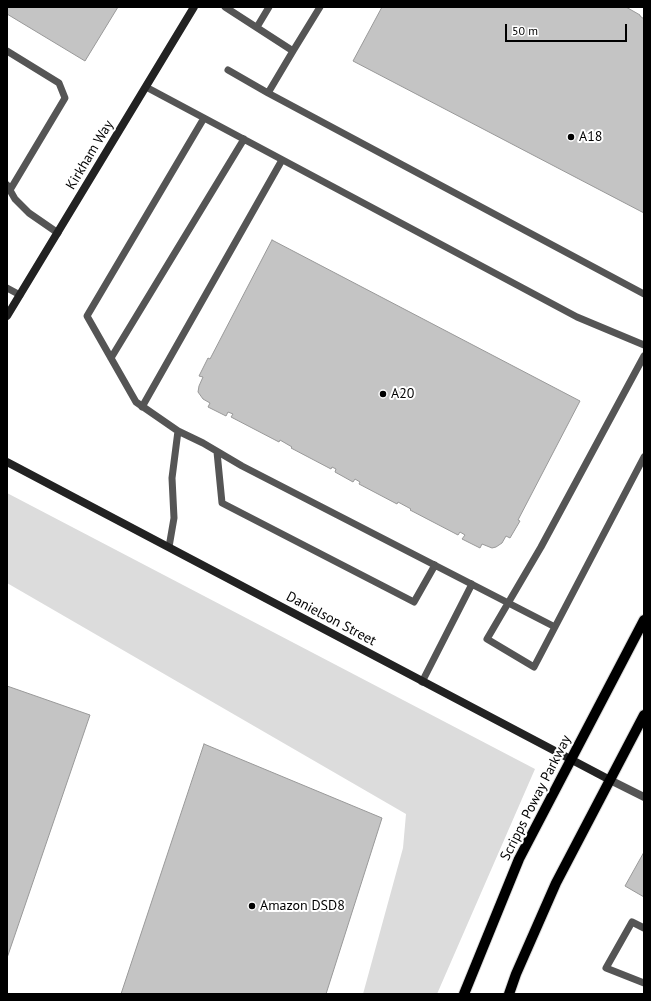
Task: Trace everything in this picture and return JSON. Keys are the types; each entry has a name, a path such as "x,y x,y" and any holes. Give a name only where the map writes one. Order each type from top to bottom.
{"main road":[{"name":"Kirkham Way","path":"7,316 194,7"},
{"name":"Danielson Street","path":"7,462 610,780"},
{"name":"Scripps Poway Parkway","path":"464,994 519,859 644,620"},
{"path":"509,994 519,967 556,883 644,715"}],"street":[{"name":"Danielson Street","path":"610,780 644,797"}],"lane":[{"path":"225,7 293,51"},
{"path":"257,27 269,7"},
{"path":"268,93 320,7"},
{"path":"7,51 59,83 65,98 8,187 15,199 29,213 58,233"},
{"path":"228,70 268,93 644,294"},
{"path":"146,87 577,317 644,345"},
{"path":"204,118 87,316 136,402 178,431 203,443 242,466 555,627"},
{"path":"111,358 244,139"},
{"path":"142,407 282,160"},
{"path":"7,288 20,295"},
{"path":"644,356 542,547 487,639 534,667 644,457"},
{"path":"169,548 174,518 172,478 178,431"},
{"path":"217,452 222,504 414,602 435,565"},
{"path":"422,682 472,584"},
{"path":"644,928 632,922 606,968 644,983"}],"shaded area":[{"path":"7,493 535,769 437,994 363,994 403,848 406,814 7,583"}],"building":[{"path":"7,7 118,7 85,61 7,14"},
{"name":"A18","path":"382,7 626,7 640,15 644,19 644,213 353,61"},
{"name":"A20","path":"272,240 580,401 510,538 506,536 502,543 496,547 492,548 482,544 480,548 462,539 465,535 460,532 458,535 410,510 411,509 398,502 397,504 359,484 360,482 355,479 353,482 335,472 336,469 332,467 331,469 291,448 292,447 280,440 279,442 231,417 233,414 228,412 226,416 208,407 210,403 203,399 198,392 203,377 199,376 208,358 210,359"},
{"path":"7,686 90,715 7,958"},
{"name":"Amazon DSD8","path":"204,744 382,818 326,994 121,994"},
{"path":"644,852 644,897 625,886"}],"place":[{"name":"A18","path":"571,137"},
{"name":"A20","path":"383,394"},
{"name":"Amazon DSD8","path":"252,906"}]}
